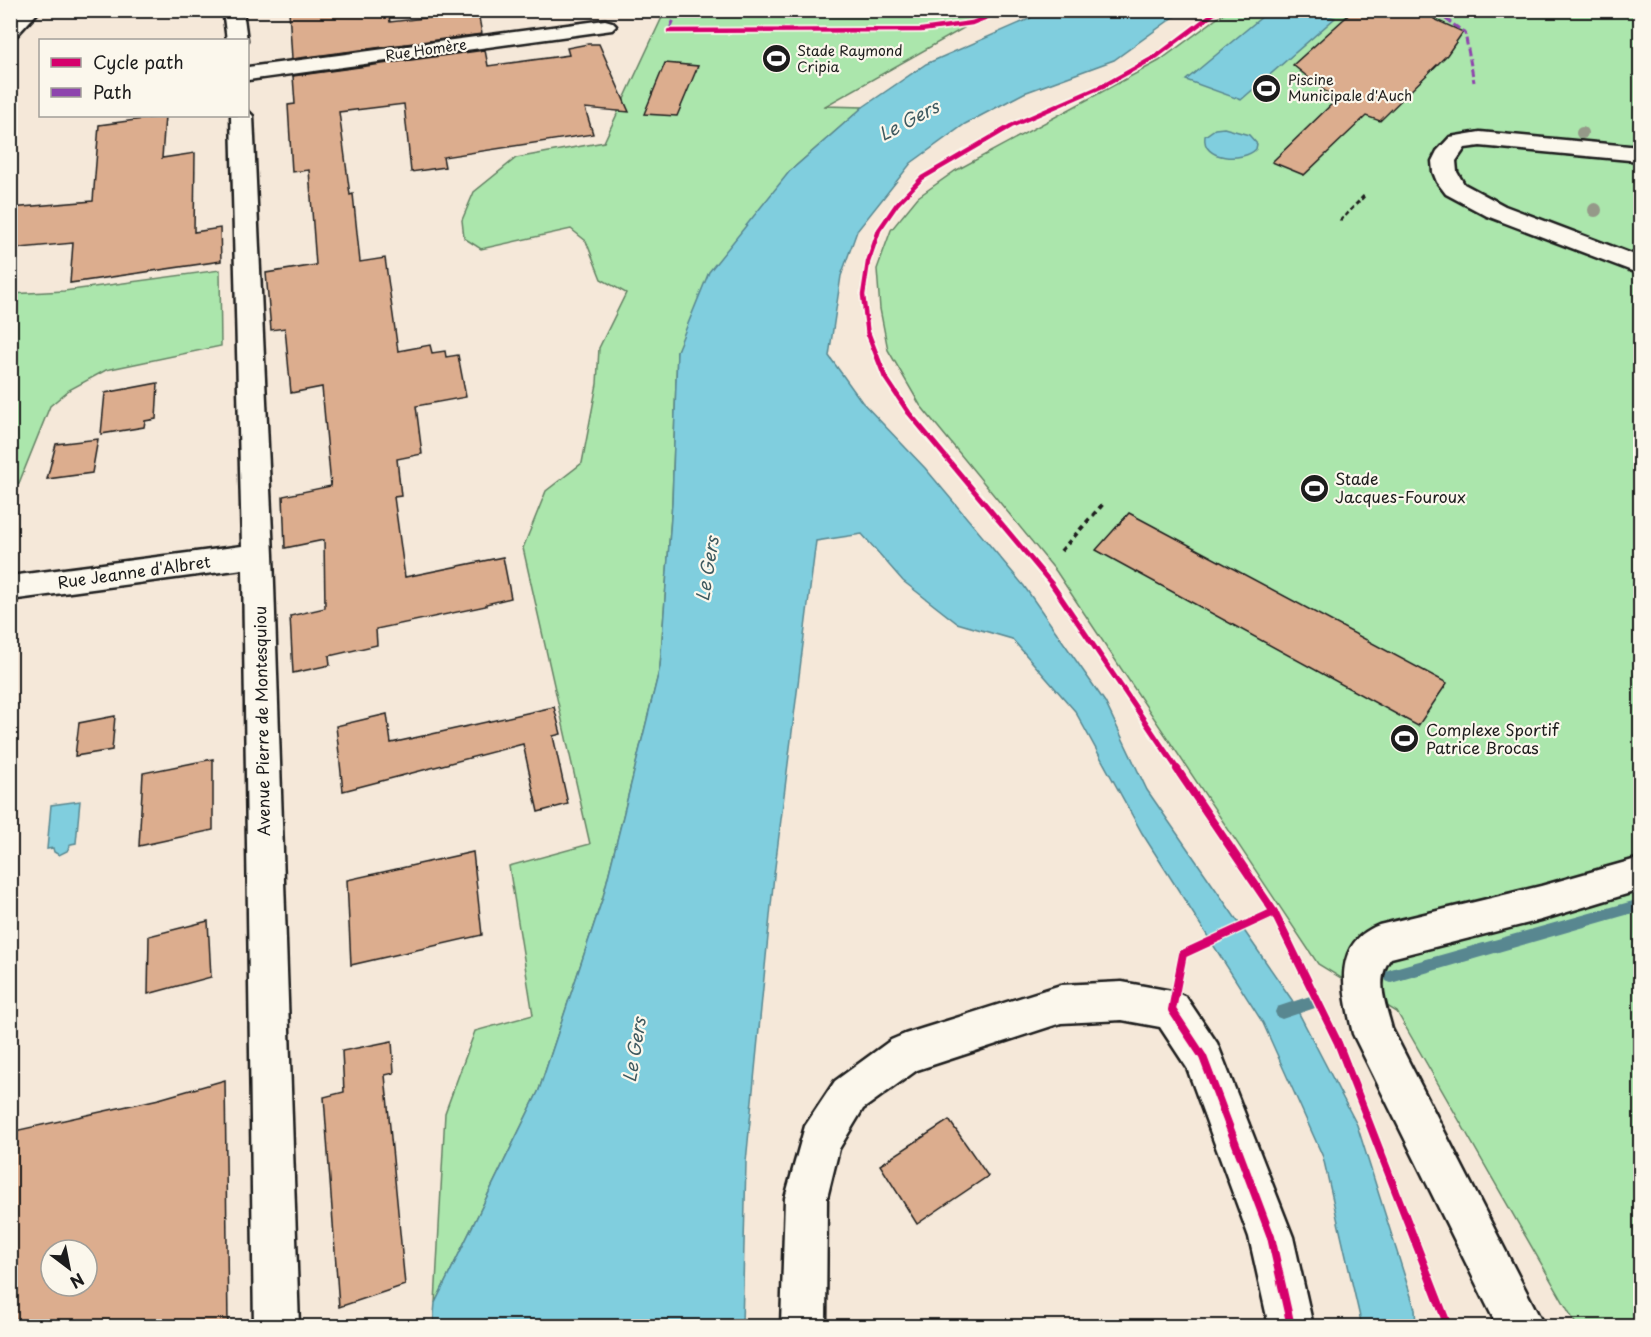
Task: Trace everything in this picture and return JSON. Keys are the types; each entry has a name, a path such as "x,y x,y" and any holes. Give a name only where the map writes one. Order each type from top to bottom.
{"street":[{"path":"233,10 237,39"},
{"path":"10,31 29,12"},
{"name":"Rue Homère","path":"249,74 605,26"},
{"name":"Avenue Pierre de Montesquiou","path":"242,117 258,555 277,1326"},
{"path":"1641,154 1480,139 1458,142 1449,151 1444,161 1449,182 1472,200 1496,212 1641,266"},
{"name":"Rue Jeanne d'Albret","path":"10,588 258,555"},
{"path":"1521,1326 1373,1034 1362,989 1364,962 1379,943 1541,903 1641,874"},
{"path":"803,1326 806,1198 820,1141 849,1095 905,1054 1061,1004 1122,1002 1172,1010 1203,1057 1271,1237 1291,1326"}],"path":[{"path":"1340,221 1366,194"},
{"path":"1060,551 1103,504"}],"green space":[{"path":"665,11 994,11 825,106 863,107 789,172 677,351 672,503 660,667 603,897 539,1090 435,1303 445,1113 475,1031 533,1015 509,866 590,844 523,548 546,491 582,463 597,384 599,348 626,293 601,279 586,241 571,229 481,249 464,238 462,220 474,192 516,158 604,142"},
{"name":"Complexe Sportif Patrice Brocas","path":"1227,11 1640,11 1640,1326 1577,1326 1397,1012 1318,964 1056,571 920,405 888,350 880,309 877,269 891,230 918,197 955,171 1159,61"},
{"path":"220,270 221,346 106,370 69,390 50,406 19,483 11,484 11,294 64,291"}],"water":[{"name":"Le Gers","path":"1042,10 1182,11 1114,60 1024,93 965,124 911,163 857,231 841,276 829,356 862,402 925,468 1024,586 1105,702 1147,790 1292,1000 1357,1125 1415,1309 1416,1326 1362,1326 1323,1157 1263,1023 1142,833 1075,711 1012,639 957,623 903,581 862,534 816,541 774,875 746,1162 742,1326 433,1326 435,1303 539,1090 603,897 660,667 672,503 677,351 709,272 789,172 863,107 926,64 1029,19"},
{"path":"1269,11 1311,11 1335,18 1241,100 1186,80"},
{"path":"1224,128 1249,135 1257,144 1256,149 1242,156 1216,155 1206,144 1205,136 1215,129"},
{"path":"80,801 76,843 71,844 67,851 59,855 54,852 53,848 47,849 51,805"}],"building":[{"path":"289,10 388,10 390,22 478,12 482,34 292,59"},
{"path":"1354,10 1432,10 1434,19 1463,32 1447,55 1380,121 1366,116 1304,175 1272,162 1336,100 1293,65"},
{"path":"599,44 629,112 585,108 593,134 443,157 445,167 411,172 404,104 339,112 350,195 353,194 360,262 385,258 398,351 430,345 432,353 445,351 446,357 458,355 466,397 416,406 422,454 397,459 401,496 394,497 405,577 503,557 511,598 486,604 486,606 376,629 377,645 329,656 330,665 293,673 290,616 325,608 324,540 285,548 283,496 331,486 322,387 291,393 285,328 271,330 266,273 316,265 309,170 292,172 288,105 295,104 293,76 485,50 488,66 569,55 567,48"},
{"path":"665,63 698,66 677,116 644,114"},
{"path":"165,117 162,158 195,153 194,232 220,228 221,261 70,283 73,243 10,249 10,208 93,201 99,125"},
{"path":"158,383 156,419 145,421 144,427 101,434 105,393"},
{"path":"98,439 92,473 47,479 56,444"},
{"path":"1129,513 1447,683 1418,726 1096,550"},
{"path":"554,707 561,734 553,736 568,804 538,812 523,744 343,791 336,726 387,714 391,743"},
{"path":"115,716 112,750 75,756 79,723"},
{"path":"213,759 213,830 139,846 143,773"},
{"path":"473,852 482,935 351,965 347,880"},
{"path":"208,921 211,977 148,994 149,936"},
{"path":"392,1041 394,1073 385,1075 405,1285 339,1307 324,1097 344,1092 342,1051"},
{"path":"225,1080 228,1326 10,1326 10,1132 159,1099"},
{"path":"949,1120 988,1176 917,1224 880,1165"}],"waterway":[{"path":"1391,976 1640,905"},
{"path":"1282,1012 1313,1002"}],"marked path":[{"path":"675,31 669,31 678,10"},
{"path":"1442,10 1443,17 1465,33 1474,82"}],"cycle path":[{"path":"669,31 921,30 972,23 1005,10"},
{"path":"1218,10 1157,56 1105,85 1011,126 922,178 897,204 879,230 868,262 863,295 867,331 885,377 909,413 1051,583 1274,912 1338,1043 1448,1326"},
{"path":"1274,912 1183,954 1172,1010 1203,1057 1271,1237 1291,1326"}],"place":[{"name":"Stade Raymond Cripia","path":"776,59"},
{"name":"Piscine Municipale d'Auch","path":"1267,88"},
{"name":"Stade Jacques-Fouroux","path":"1314,488"},
{"name":"Complexe Sportif Patrice Brocas","path":"1405,739"}]}
